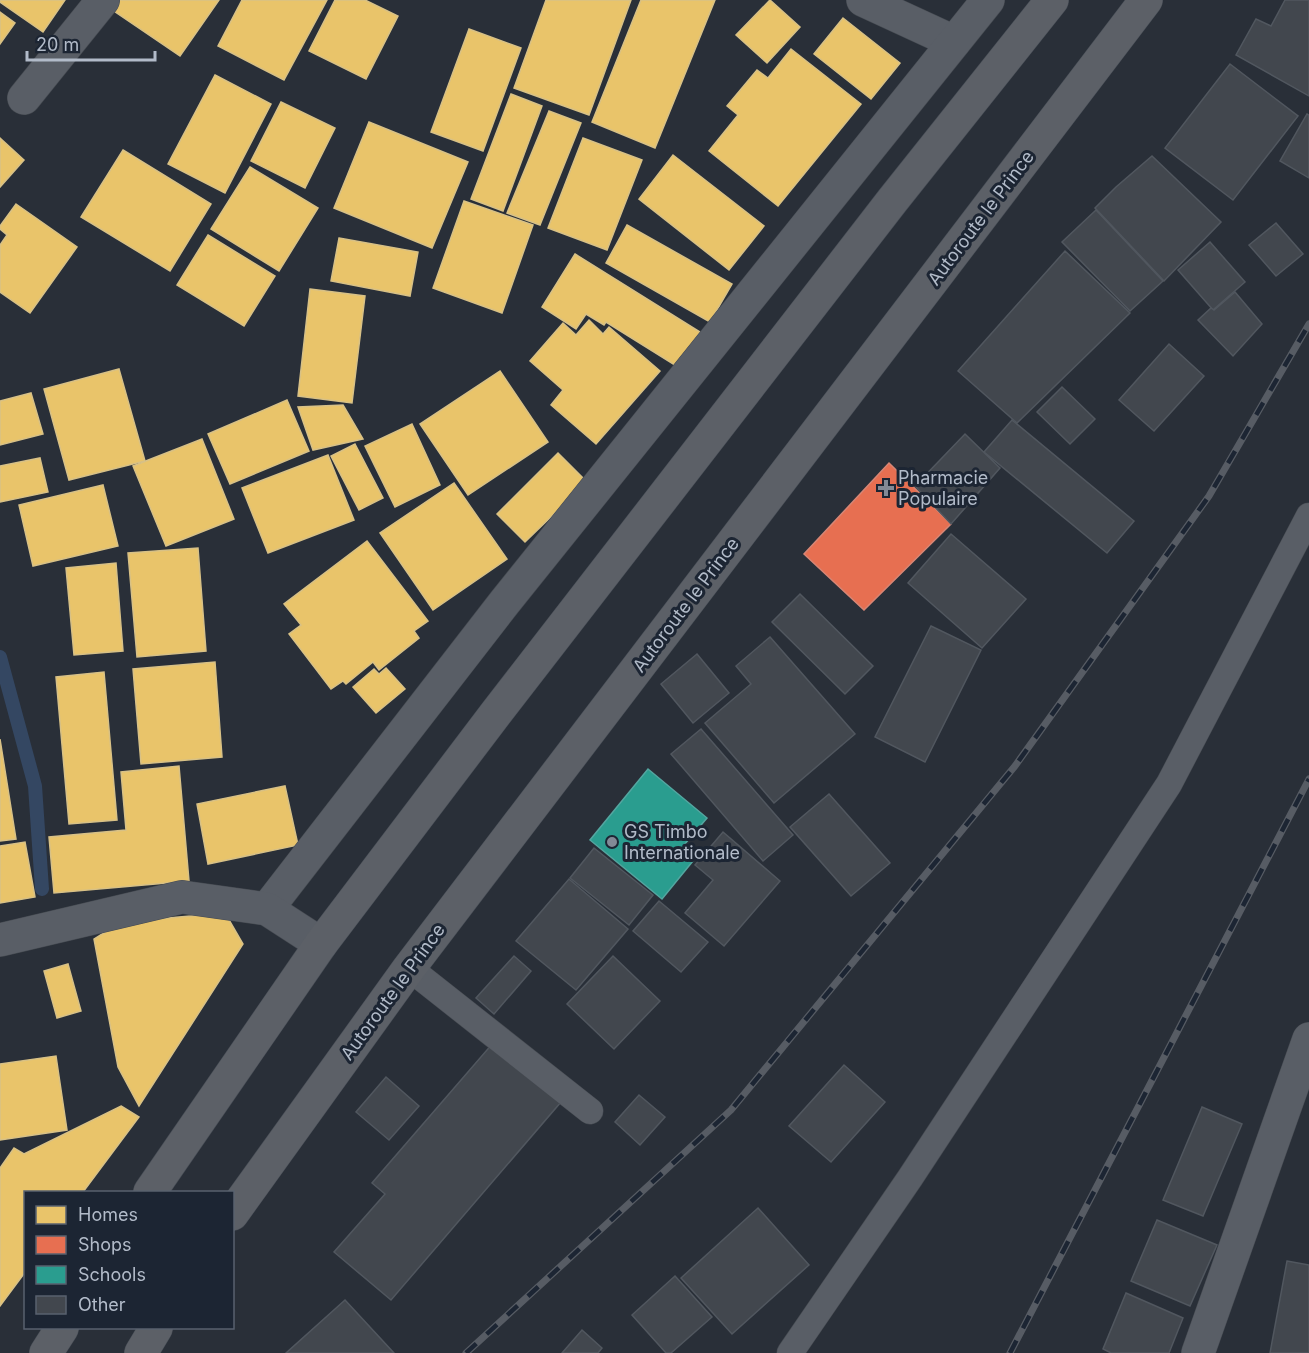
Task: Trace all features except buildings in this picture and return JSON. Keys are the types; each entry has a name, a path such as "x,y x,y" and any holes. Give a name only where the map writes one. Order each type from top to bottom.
{"main road":[{"path":"151,1191 321,944 496,713 892,201 1052,0"},
{"name":"Autoroute le Prince","path":"234,1211 410,968 1146,0"},
{"path":"46,1353 61,1329"},
{"path":"141,1353 155,1329"}],"street":[{"path":"24,98 103,0"},
{"path":"863,0 954,42"},
{"path":"267,909 504,603 988,0"},
{"path":"0,940 182,897 267,909 321,944"},
{"path":"1198,1353 1309,1039"}],"lane":[{"path":"790,1353 910,1178 1169,784 1309,516"},
{"path":"410,968 590,1111"}],"waterway":[{"path":"0,657 35,786 42,889"}],"railway":[{"path":"466,1353 731,1110 1015,766 1209,496 1309,324"},
{"path":"1010,1353 1309,779"}],"place":[{"name":"Pharmacie Populaire","path":"886,488"},
{"name":"GS Timbo Internationale","path":"612,842"}]}
